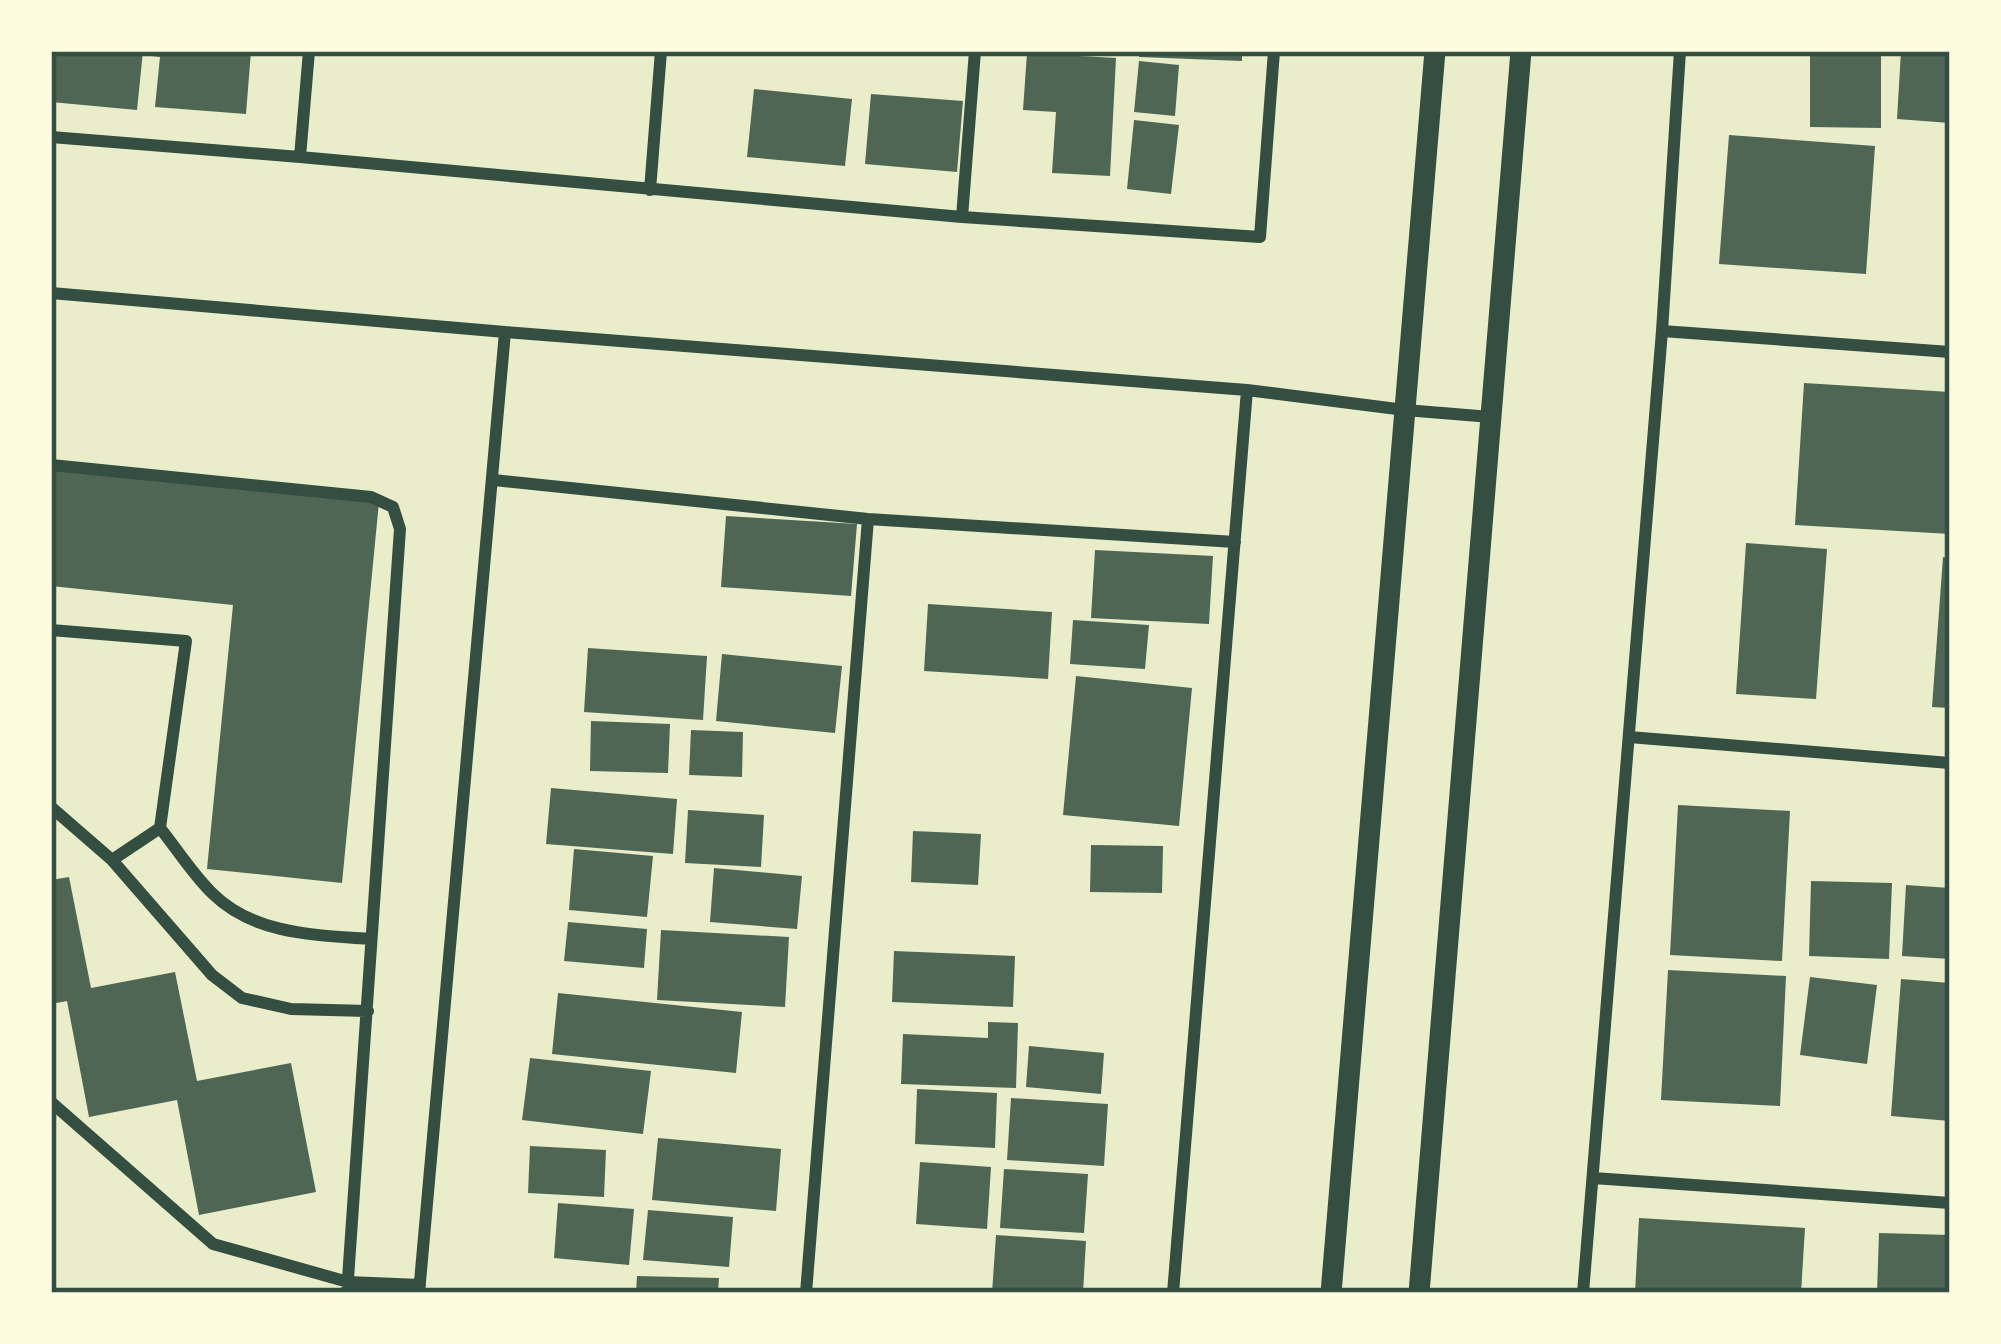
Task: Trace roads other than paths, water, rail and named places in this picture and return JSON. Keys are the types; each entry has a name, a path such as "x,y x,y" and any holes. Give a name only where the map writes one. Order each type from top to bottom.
{"street":[{"path":"300,157 309,51"},
{"path":"650,190 661,51"},
{"path":"962,217 975,51"},
{"path":"51,137 962,217 1260,237 1274,51"},
{"path":"1331,1293 1435,51"},
{"path":"1419,1293 1521,51"},
{"path":"1583,1293 1662,331 1680,51"},
{"path":"51,292 1247,390 1491,416"},
{"path":"1662,331 1950,352"},
{"path":"51,1102 213,1244 347,1288 419,1289 505,332"},
{"path":"1174,1293 1247,390"},
{"path":"51,466 371,496 393,507 400,529 347,1288"},
{"path":"494,480 868,519 1235,542"},
{"path":"806,1293 868,519"},
{"path":"51,630 186,641 160,828 214,896 260,925 371,939"},
{"path":"1629,737 1950,763"},
{"path":"51,807 112,860 212,975 242,998 291,1009 368,1011"},
{"path":"112,860 160,828"},
{"path":"1593,1178 1950,1203"}]}
